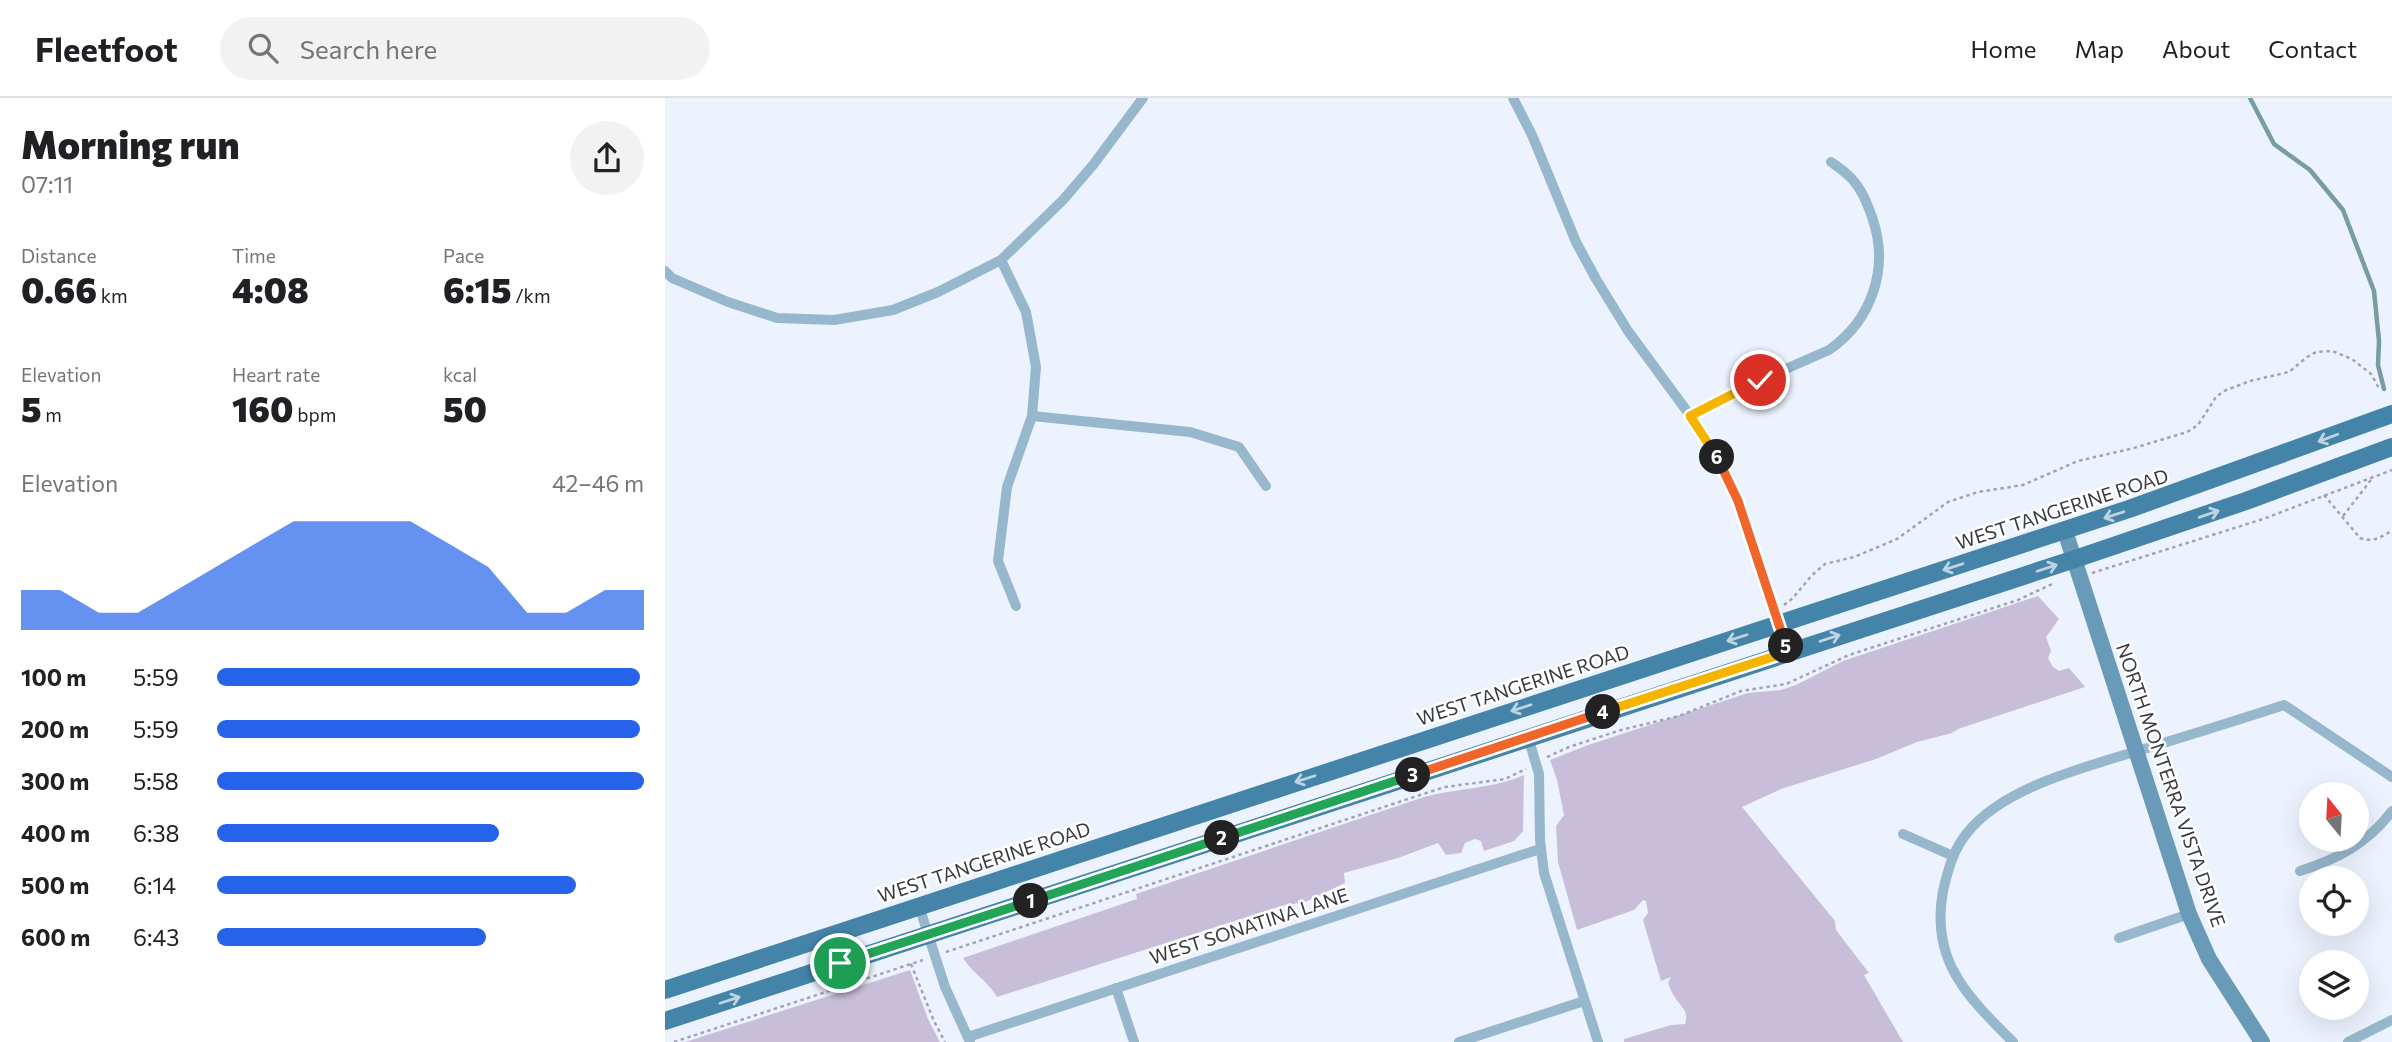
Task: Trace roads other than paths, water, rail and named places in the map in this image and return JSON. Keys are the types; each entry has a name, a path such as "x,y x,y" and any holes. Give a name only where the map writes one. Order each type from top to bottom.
{"main road":[{"name":"WEST TANGERINE ROAD","path":"665,990 1777,617 2065,531 2392,414"},
{"path":"665,1021 1788,652 2077,568 2392,447"}],"street":[{"path":"665,288 669,275 728,302 777,318 834,320 893,310 938,292 1001,260 1063,200 1143,98"},
{"path":"1513,98 1532,135 1576,242 1596,279 1635,341 1709,443 1731,485 1788,652"},
{"path":"1690,416 1739,389 1829,350 1840,342 1864,314 1874,294 1879,271 1876,228 1861,190 1851,177 1831,162"},
{"path":"1001,260 1026,312 1036,367 1032,416 1007,487 998,561 1016,606"},
{"path":"1032,416 1190,432 1239,447 1266,486"},
{"name":"NORTH MONTERRA VISTA DRIVE","path":"2065,531 2189,914 2209,960 2262,1042"},
{"path":"2013,1042 1972,1001 1955,976 1946,954 1941,930 1940,909 1953,856 1967,832 1987,813 2019,793 2060,776 2284,705 2392,777"},
{"path":"1528,737 1539,774 1540,849 1553,906 1598,1042"},
{"path":"2316,866 2355,848 2380,827 2392,811"},
{"path":"1903,834 1953,856"},
{"name":"WEST SONATINA LANE","path":"969,1039 1540,849"},
{"path":"919,906 946,987 969,1039"},
{"path":"2119,938 2189,914"},
{"path":"1116,988 1134,1042"},
{"path":"1459,1042 1584,1001"},
{"path":"2348,1042 2392,1020"}],"waterway":[{"path":"2250,98 2274,144 2310,170 2343,210 2374,291 2379,341 2378,365 2384,389"}]}
